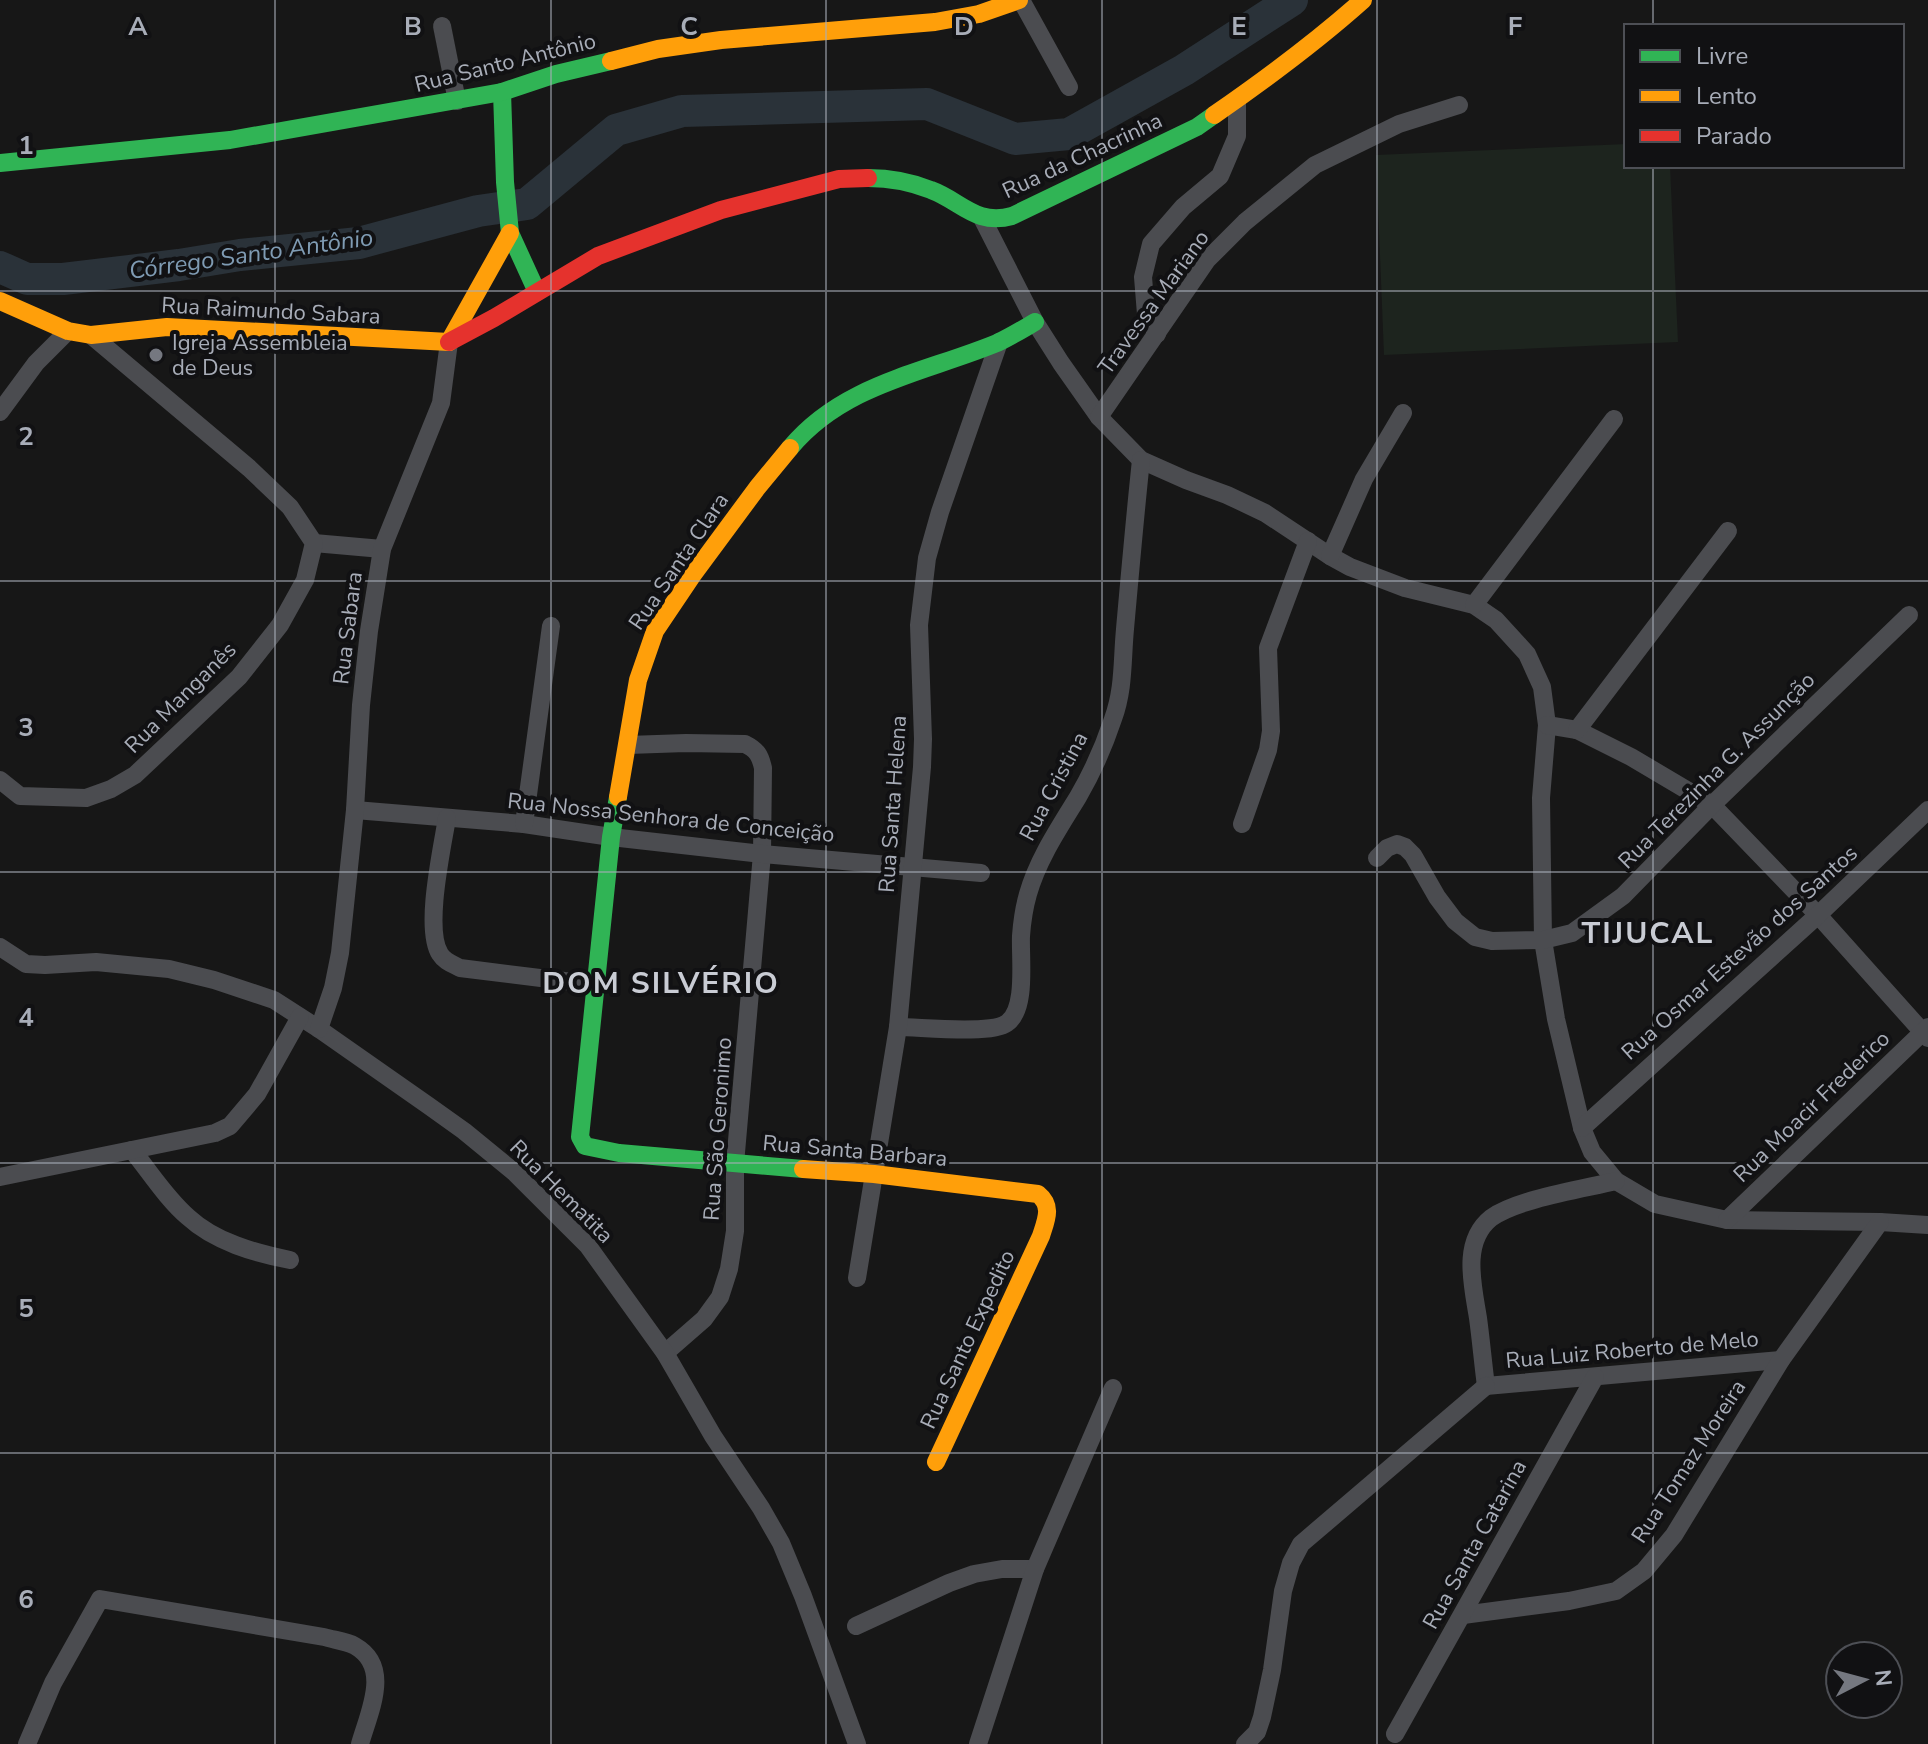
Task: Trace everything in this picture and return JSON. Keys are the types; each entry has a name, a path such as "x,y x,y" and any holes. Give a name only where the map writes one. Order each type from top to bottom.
{"main road":[{"name":"Rua Santo Antônio","path":"0,163 230,140 502,92 556,74 658,49 721,40 935,22 979,14 1020,0"},
{"name":"Rua da Chacrinha","path":"537,292 598,256 639,240 721,210 839,179 887,178 932,190 982,218 998,220 1012,216 1197,127 1316,41 1363,0"},
{"path":"449,342 537,292 509,228 502,92"},
{"path":"449,342 509,228"},
{"path":"0,301 68,331 91,335"},
{"name":"Rua Santa Clara","path":"619,1153 585,1146 580,1137 611,837 638,680 655,631 757,488 795,442 829,411 872,387 999,342 1035,322"},
{"name":"Rua Raimundo Sabara","path":"91,335 167,327 449,342"},
{"name":"Rua Santa Barbara","path":"619,1153 874,1174 1038,1194 1046,1198 1048,1205 1041,1236"},
{"name":"Rua Santo Expedito","path":"936,1462 1041,1236"}],"street":[{"path":"1020,0 1069,87"},
{"path":"442,26 457,101"},
{"path":"1157,334 1146,314 1143,277 1151,244 1183,207 1220,176 1237,136 1237,100"},
{"name":"Travessa Mariano","path":"1099,417 1207,260 1245,222 1315,165 1399,124 1459,105"},
{"path":"982,218 1035,322 1061,363 1099,417 1141,460 1265,513 1350,567 1405,588 1474,605 1496,620 1527,654 1542,687 1547,725 1541,798 1543,940 1556,1019 1582,1128 1592,1152 1616,1181 1655,1204 1727,1220 1928,1225"},
{"path":"0,412 36,363 68,331"},
{"path":"91,335 249,468 290,507 314,543 382,549"},
{"name":"Rua Sabara","path":"319,1029 333,988 340,953 355,810 361,705 382,549 441,403 449,342"},
{"name":"Rua Santa Helena","path":"857,1278 898,1027 923,739 919,625 927,558 999,342"},
{"path":"1330,556 1364,479 1403,413"},
{"path":"1474,605 1614,419"},
{"name":"Rua Cristina","path":"898,1027 988,1029 1006,1024 1016,1013 1021,991 1021,937 1029,891 1048,848 1097,760 1114,718 1123,677 1141,460"},
{"path":"1577,730 1728,531"},
{"path":"1242,824 1268,750 1271,731 1268,648 1308,541"},
{"name":"Rua Manganês","path":"0,780 20,796 86,798 111,789 135,775 239,677 280,625 305,580 314,543"},
{"name":"Rua Terezinha G. Assunção","path":"1377,858 1387,848 1397,844 1405,847 1455,921 1475,937 1492,941 1543,940 1572,933 1623,896 1712,805 1909,615"},
{"path":"524,824 551,626"},
{"path":"1547,725 1577,730 1631,757 1712,805 1926,1033"},
{"name":"Rua São Geronimo","path":"628,745 745,744 760,756 763,768 762,854 735,1164 735,1231 729,1269 720,1297 704,1319 665,1353"},
{"name":"Rua Nossa Senhora de Conceição","path":"355,810 524,824 762,854 981,873"},
{"name":"Rua Osmar Estevão dos Santos","path":"1582,1128 1818,915 1928,810"},
{"path":"447,818 434,913 438,951 446,961 471,970 597,985"},
{"name":"Rua Hematita","path":"0,947 20,962 33,966 80,962 125,963 169,969 274,1000 464,1131 514,1172 588,1246 665,1353 713,1436 761,1508 781,1543 803,1596 857,1744"},
{"path":"0,1177 215,1133 230,1126 257,1094 300,1017"},
{"name":"Rua Moacir Frederico","path":"1727,1220 1926,1033"},
{"path":"132,1150 188,1218 238,1246 290,1260"},
{"path":"1245,1744 1257,1732 1262,1717 1283,1591 1291,1563 1301,1544 1486,1386 1471,1279 1472,1255 1479,1231 1491,1218 1516,1205 1616,1181"},
{"name":"Rua Tomaz Moreira","path":"1463,1615 1569,1601 1616,1591 1644,1571 1674,1535 1781,1360 1880,1222"},
{"name":"Rua Luiz Roberto de Melo","path":"1486,1386 1781,1360"},
{"name":"Rua Santa Catarina","path":"1395,1734 1595,1377"},
{"path":"978,1744 1035,1569 1113,1388"},
{"path":"856,1626 974,1574 1002,1569 1035,1569"},
{"path":"27,1744 53,1683 100,1599 352,1644 372,1660 376,1673 376,1688 360,1744"}],"shaded area":[{"path":"1624,144 1624,168 1670,168 1678,342 1384,355 1376,155"}],"waterway":[{"name":"Córrego Santo Antônio","path":"0,267 27,279 63,279 240,255 359,243 478,211 527,204 616,130 682,111 927,104 1015,139 1069,134 1184,70 1292,0"}],"traffic: fast":[{"path":"0,163 230,140 502,92 556,74 611,61"},
{"path":"502,92 510,233 537,292"},
{"path":"868,178 923,187 988,218 1012,216 1197,127 1214,115"},
{"path":"790,448 811,426 860,395 997,343 1035,322"},
{"path":"618,797 611,837 580,1137 585,1146 619,1153 803,1169"}],"traffic: slow":[{"path":"611,61 658,49 721,40 935,22 979,14 1019,0"},
{"path":"1214,115 1290,60 1363,0"},
{"path":"449,342 510,233"},
{"path":"0,301 68,331 91,335 167,327 449,342"},
{"path":"618,797 638,680 655,631 692,576 790,448"},
{"path":"803,1169 874,1174 1038,1194 1046,1203 1047,1214 1041,1236 936,1462"}],"traffic: jam":[{"path":"449,342 598,256 721,210 839,179 868,178"}],"place":[{"name":"Igreja Assembleia de Deus","path":"156,355"}],"district":[{"name":"TIJUCAL","path":"1648,933"},
{"name":"DOM SILVÉRIO","path":"661,983"}]}
